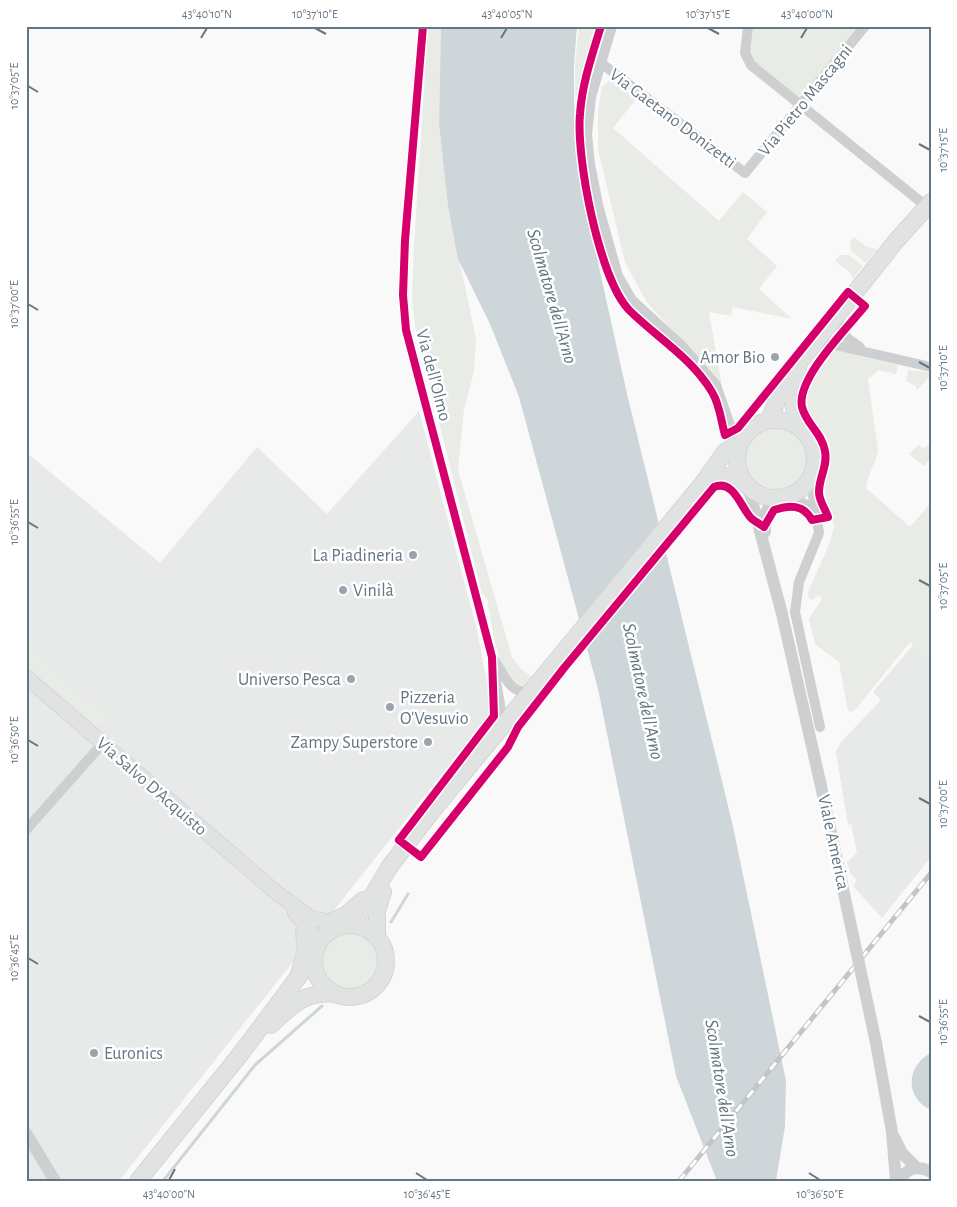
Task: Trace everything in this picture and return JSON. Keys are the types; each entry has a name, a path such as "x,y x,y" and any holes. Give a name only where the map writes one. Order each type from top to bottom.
{"main road":[{"path":"769,420 782,389 794,369 929,207"},
{"path":"800,428 793,407 793,389 802,372 929,207"},
{"path":"327,922 340,917 356,906 388,869 503,723 542,679 710,475 725,452 739,442 753,428 769,420 787,421 800,428 809,438 814,451 814,466 803,488 782,497 758,493 731,476 710,475"},
{"path":"739,442 736,463 746,484"},
{"name":"Via Salvo D'Acquisto","path":"26,677 278,894"},
{"path":"377,936 377,906 389,880 534,696 542,679"},
{"path":"138,1181 296,982 315,955 324,935 345,925 365,908 388,869"},
{"path":"278,894 310,931 319,979 336,994"},
{"path":"239,1056 281,1016 301,1000 317,993 359,996 379,984 386,969 387,961 384,946 377,936 360,926 327,922 305,914 278,894"},
{"path":"296,982 305,946 302,927 297,914"}],"street":[{"name":"Via dell'Olmo","path":"423,26 405,240 403,309 406,330 492,657 503,723"},
{"path":"612,26 590,97 588,151 598,206 618,276 632,300 683,347 716,386 732,431 739,442"},
{"path":"748,26 745,49 748,61 801,106 929,207"},
{"name":"Via Pietro Mascagni","path":"745,174 865,26"},
{"name":"Via Gaetano Donizetti","path":"601,63 745,174"},
{"path":"840,324 849,340 870,352"},
{"path":"826,342 931,367"},
{"path":"810,477 819,533 800,578 795,607 820,728"},
{"path":"746,484 766,554"},
{"path":"766,554 764,518 767,508 782,497 807,505 818,519"},
{"name":"Viale America","path":"766,554 821,786 876,1043 892,1132 898,1181"},
{"name":"Via dell'Olmo","path":"492,657 513,689 521,692 531,691"},
{"path":"26,830 103,743"},
{"name":"Viale America","path":"892,1132 902,1153 927,1170"},
{"path":"26,1133 55,1181"},
{"name":"Viale America","path":"898,1181 905,1172 927,1170"}],"shaded area":[{"path":"428,26 441,26 439,124 448,206 476,339 474,372 464,409 458,470 512,657 521,669 532,677 528,684 523,686 514,681 507,672 501,661 493,635 487,599 482,594 415,326 412,297 414,247"},
{"path":"579,26 598,26 583,78 576,118 575,65"},
{"path":"752,26 858,26 800,99 752,60 749,51"},
{"path":"613,77 637,98 613,128 719,221 743,192 767,212 747,239 777,266 759,289 792,319 733,307 731,316 709,312 722,387 646,301 625,262 598,150 598,112 602,87"},
{"path":"854,237 867,247 877,249 866,263 851,251 850,242"},
{"path":"840,255 849,255 863,266 853,279 850,272 835,261"},
{"path":"834,350 898,365 896,374 879,370 868,379 878,450 866,488 910,527 931,503 931,660 910,642 855,710 851,712 848,711 839,662 815,644 809,619 822,599 818,595 813,600 809,599 808,592 830,542 834,526 824,490 830,460 828,440 808,411 806,390 811,379"},
{"path":"908,370 928,372 931,375 917,390 916,386 906,381"},
{"path":"419,411 477,630 492,711 119,1181 26,1181 26,452 160,563 257,447 327,514"},
{"path":"770,428 782,428 798,437 805,447 807,459 805,471 798,481 782,490 770,490 759,485 750,476 745,465 745,453 750,442 759,433"},
{"path":"919,445 922,448 931,445 931,458 924,466 909,454"},
{"path":"26,644 111,718 106,726 96,726 26,664"},
{"path":"913,645 931,660 931,857 882,918 853,886 857,881 850,873 847,862 857,853 851,824 848,825 836,752 841,742 881,700 873,692"},
{"path":"350,929 362,932 372,938 378,948 381,960 378,972 372,982 362,988 350,991 338,988 328,982 322,972 319,960 322,948 328,938 338,932"}],"water":[{"name":"Scolmatore dell'Arno","path":"441,26 577,26 574,64 574,103 579,176 627,394 732,822 786,1081 785,1126 776,1181 717,1181 676,1076 598,689 519,397 490,324 458,259 448,206 439,124"},
{"path":"931,1054 931,1110 916,1098 912,1083 916,1067"}],"waterway":[{"path":"391,922 408,894"},
{"path":"163,1181 255,1065 322,1006"}],"railway":[{"path":"679,1181 931,873"}],"cycle path":[{"path":"423,26 405,240 403,295 406,330 492,657 494,716 399,840 421,857 508,747 518,727 564,668 714,487 727,487 736,496 751,518 764,527 774,510 785,507 800,508 812,520 828,517 819,495 826,456 825,451 821,439 804,413 802,396 807,382 824,354 865,306 848,292 738,428 725,435 719,408 712,392 684,358 629,310 618,294 599,246 586,187 582,159 580,114 588,70 601,26"}],"place":[{"name":"Amor Bio","path":"775,357"},
{"name":"La Piadineria","path":"413,555"},
{"name":"Vinilà","path":"343,590"},
{"name":"Universo Pesca","path":"351,679"},
{"name":"Pizzeria O'Vesuvio","path":"390,707"},
{"name":"Zampy Superstore","path":"428,742"},
{"name":"Euronics","path":"94,1053"}]}
